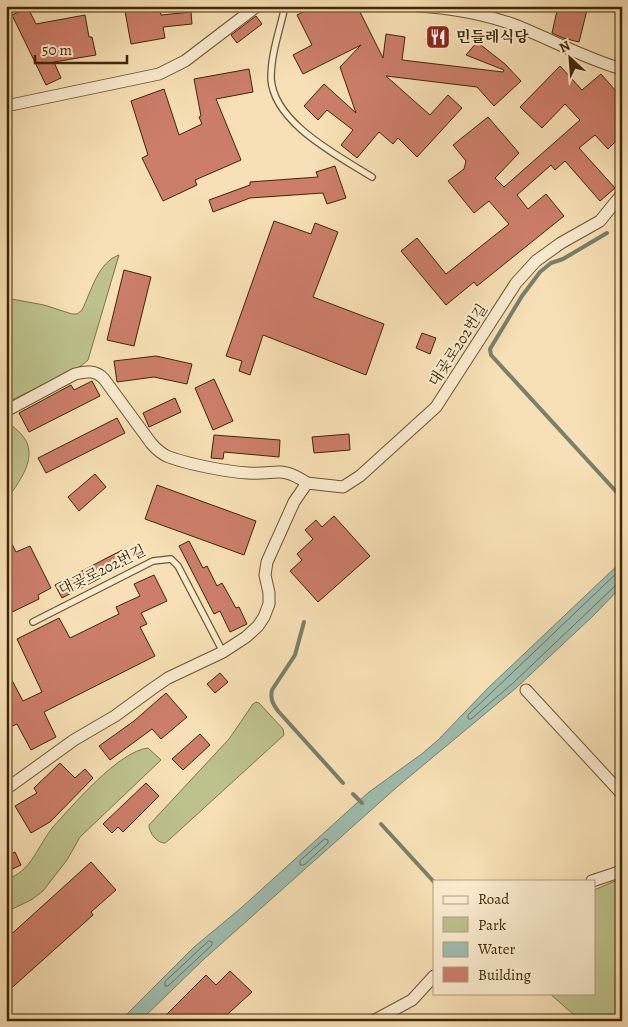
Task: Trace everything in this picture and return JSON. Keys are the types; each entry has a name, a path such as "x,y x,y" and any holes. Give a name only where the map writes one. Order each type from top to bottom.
{"street":[{"path":"6,106 135,80 171,70 257,6"},
{"path":"418,6 472,12 512,24 577,53 622,69"},
{"name":"대곶로202번길","path":"6,411 75,374 85,371 99,374 151,443 158,451 169,457 212,468 247,473 266,474 282,471 294,474 307,483 343,487 360,476 436,407 516,283 536,261 561,243 600,221 622,194"},
{"path":"6,789 74,740 114,716 168,678 222,652 246,637 264,617 269,594 265,575 267,562 294,502 307,483"},
{"path":"526,690 622,794"},
{"path":"595,880 622,871"},
{"path":"373,1021 412,1000 433,977"}],"lane":[{"path":"285,6 274,46 271,80 275,95 282,109 298,126 324,147 372,178"},
{"name":"대곶로202번길","path":"33,622 153,561 171,559 178,566 222,652"}],"green space":[{"path":"119,255 88,360 81,366 6,403 6,298 44,305 77,314 82,310 100,271"},
{"path":"6,422 26,440 29,450 25,470 6,501"},
{"path":"256,702 283,729 284,735 170,839 162,843 156,839 150,831 149,825 229,739"},
{"path":"148,748 161,760 80,837 67,860 43,891 31,900 6,912 6,879 15,876 28,865 53,827 97,780 136,751"},
{"path":"622,878 622,1021 581,1021 550,994 596,994 596,889"}],"water":[{"path":"622,561 622,586 593,616 516,688 397,787 203,960 140,1021 120,1021 193,948 241,908 369,792 438,740 488,688"}],"building":[{"path":"124,6 159,6 161,15 191,12 192,24 163,27 165,38 131,44"},
{"path":"315,6 357,6 383,58 386,34 405,37 402,60 503,72 504,70 466,55 477,42 505,64 521,81 494,106 477,87 386,76 430,115 448,95 462,108 417,157 398,138 393,144 379,132 357,158 341,145 353,130 327,110 318,120 304,106 324,84 356,113 340,67 361,45 303,74 293,55 312,45 297,15"},
{"path":"558,6 588,6 579,42 552,33"},
{"path":"28,8 36,24 85,15 89,37 92,37 96,55 54,62 61,78 46,85 12,15"},
{"path":"256,16 262,24 237,43 231,35"},
{"name":"민들레식당","path":"431,26 450,34 444,47 426,40"},
{"path":"560,66 582,90 601,74 622,98 622,135 608,149 595,135 579,148 615,188 600,201 565,161 555,170 551,165 517,195 528,209 546,194 564,216 477,286 474,282 446,305 401,251 417,238 446,274 509,224 489,201 474,213 448,181 464,169 466,161 453,145 488,117 519,153 495,178 504,187 580,120 565,104 542,128 520,107"},
{"path":"249,69 253,92 216,99 241,160 195,180 197,185 163,201 142,158 148,155 131,101 164,89 179,135 202,124 199,117 201,116 194,79"},
{"path":"335,166 346,198 327,204 323,193 250,198 213,212 209,200 250,185 250,182 318,177 316,172"},
{"path":"274,221 311,234 315,223 338,232 313,297 384,324 366,375 263,335 250,375 239,371 242,361 226,356"},
{"path":"124,270 151,277 134,346 107,340"},
{"path":"422,333 436,338 430,354 416,348"},
{"path":"156,356 192,364 187,384 154,377 117,382 114,361"},
{"path":"214,379 233,421 213,430 195,388"},
{"path":"92,381 100,396 29,432 19,413 71,385 74,390"},
{"path":"175,398 181,412 149,427 143,413"},
{"path":"117,418 125,433 46,473 38,458"},
{"path":"349,434 350,450 314,453 312,437"},
{"path":"214,435 280,440 279,457 224,452 223,459 211,458"},
{"path":"95,474 106,487 79,511 68,497"},
{"path":"157,485 256,521 244,555 145,519"},
{"path":"334,516 370,556 318,602 290,571 302,560 297,554 313,539 305,530 316,520 322,527"},
{"path":"6,532 16,552 30,546 51,588 38,595 39,599 6,615"},
{"path":"189,541 203,568 207,566 217,586 222,583 236,608 239,607 247,624 230,632 220,611 214,614 179,546"},
{"path":"126,548 133,561 62,598 55,585"},
{"path":"154,575 167,601 141,613 147,624 140,627 155,656 44,712 56,737 31,750 17,724 6,729 6,669 23,701 42,692 17,639 59,618 70,638 119,614 116,607 140,596 134,584"},
{"path":"220,673 228,682 215,693 207,684"},
{"path":"166,693 187,717 161,739 152,729 110,760 99,746 134,721"},
{"path":"200,734 210,745 183,770 172,759"},
{"path":"60,763 75,778 85,769 93,778 50,822 31,833 15,806 37,793 34,788"},
{"path":"146,783 159,796 123,832 118,827 112,833 103,824"},
{"path":"15,852 21,865 6,872 6,856"},
{"path":"91,862 116,890 91,912 93,915 6,993 6,939"},
{"path":"230,971 252,992 220,1021 160,1021 206,975 216,985"}],"waterway":[{"path":"607,233 563,259 551,263 540,272 522,296 490,349 491,355 622,498"},
{"path":"304,622 295,655 272,690 273,704 343,783"},
{"path":"353,794 362,803"},
{"path":"381,824 433,881"}],"place":[{"name":"민들레식당","path":"438,37"}]}
